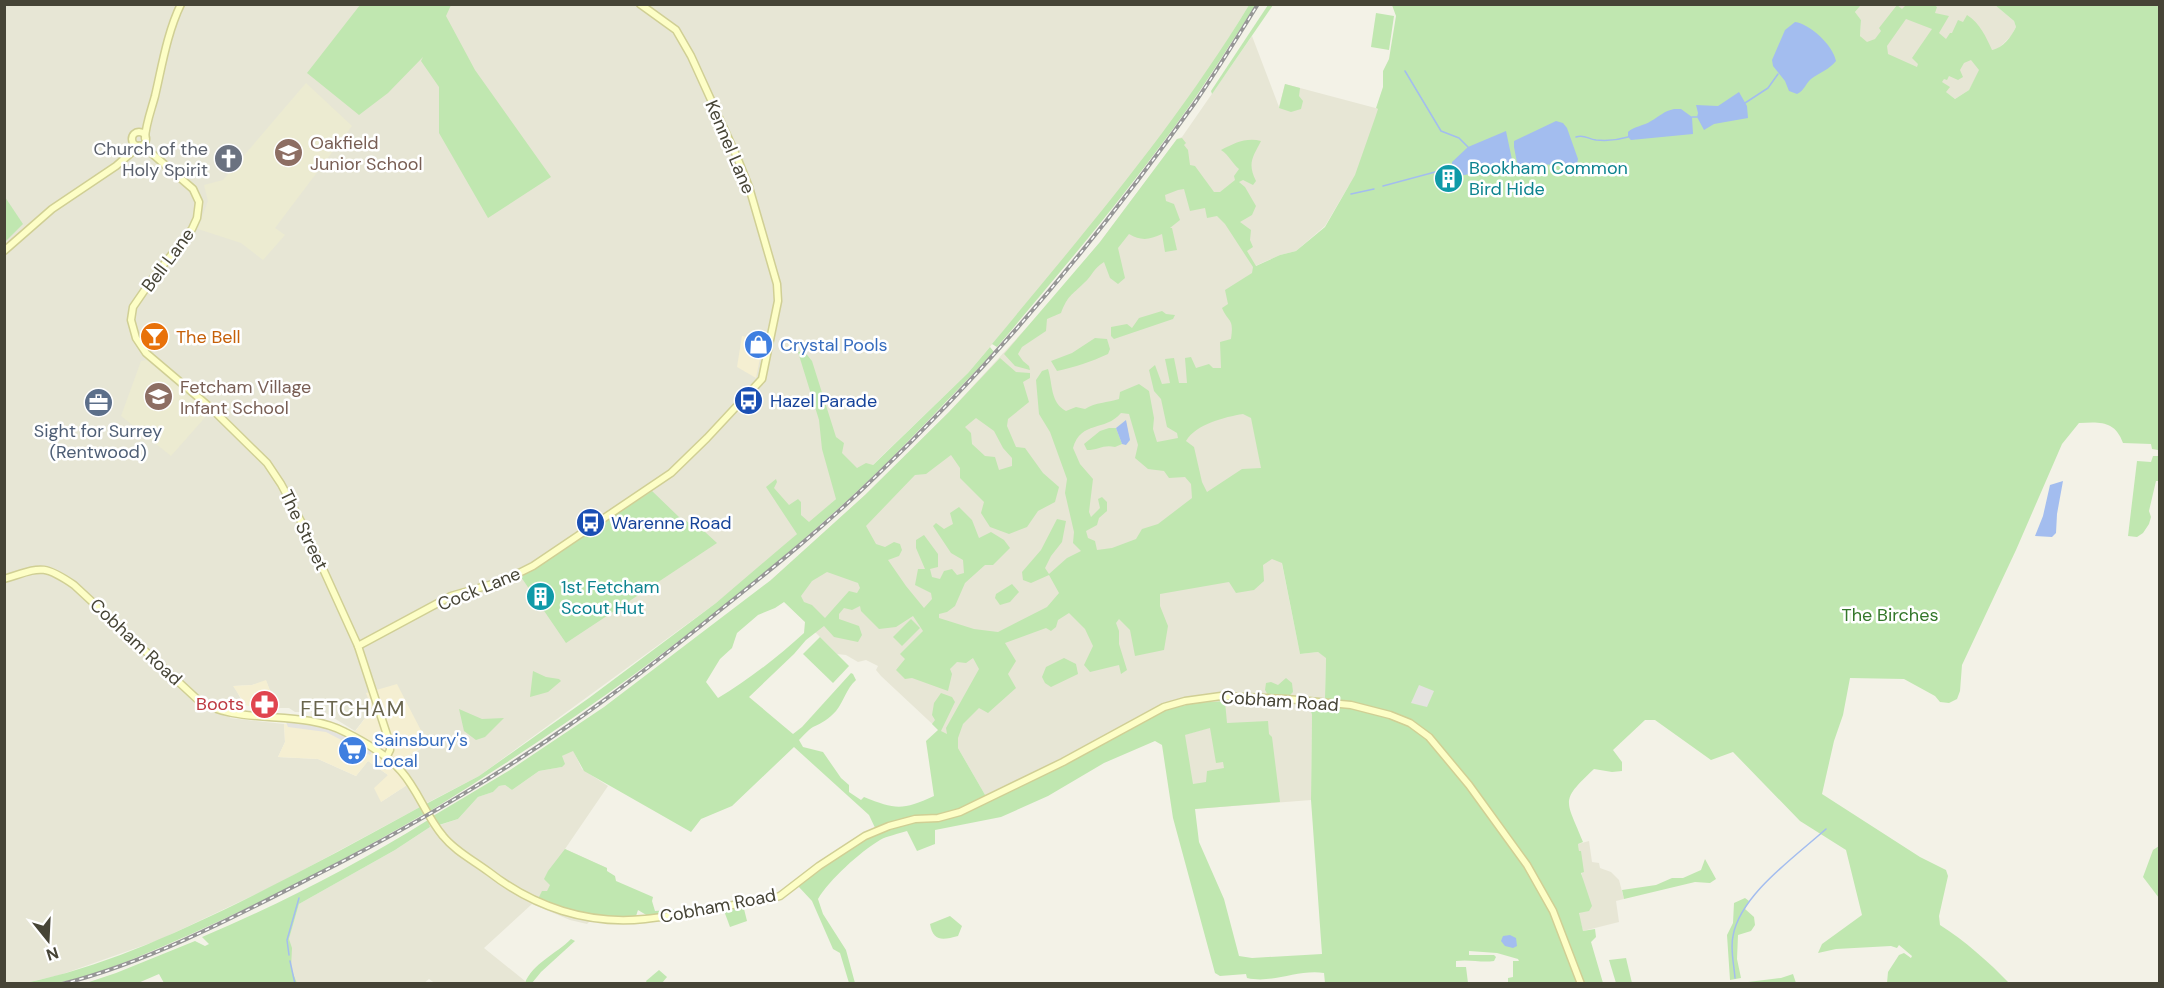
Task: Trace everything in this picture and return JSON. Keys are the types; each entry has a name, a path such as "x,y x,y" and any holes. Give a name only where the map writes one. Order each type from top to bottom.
{"street":[{"path":"4,251 52,209 128,156 140,142 154,99 168,40 181,4"},
{"name":"Kennel Lane","path":"640,4 676,30 691,56 737,157 752,198 776,276 778,293 763,376 758,384"},
{"path":"140,142 133,136 147,118"},
{"name":"Bell Lane","path":"137,133 141,133 140,142 193,189 200,207 192,229 133,307 131,320 142,350"},
{"name":"The Street","path":"142,350 212,409 267,463 304,527 358,646 390,744 386,758"},
{"name":"Cock Lane","path":"358,646 451,596 503,581 533,566 671,473 758,384"},
{"name":"Cobham Road","path":"4,579 40,568 60,575 74,585 197,699 211,708 322,722 345,731 386,758 404,776 446,839 519,893 556,910 577,916 617,920 639,920 762,901 780,896 819,866 865,836 915,819 938,818 960,812 1063,762 1144,716 1177,702 1238,695 1351,705 1390,715 1410,723 1429,737 1450,760 1527,865 1564,938 1581,984"}],"shaded area":[{"path":"5,5 1249,5 1217,57 1156,144 1098,218 968,373 859,478 754,573 716,603 479,776 425,804 405,773 401,776 393,769 397,762 421,749 372,709 355,731 324,712 295,712 289,708 277,708 266,681 234,686 244,705 233,705 230,718 284,724 285,742 278,757 318,759 356,776 368,761 388,775 381,802 407,785 420,807 279,883 159,940 60,975 25,983 5,984"},
{"path":"1861,5 1995,5 2014,21 2016,27 2011,36 1998,49 1991,50 1969,90 1955,99 1943,90 1876,59 1860,36 1861,20 1855,12"},
{"path":"1252,36 1279,107 1285,84 1383,110 1361,176 1348,187 1325,226 1296,251 1280,255 1253,267 1282,564 1300,654 1318,652 1326,657 1323,706 1309,706 1312,715 1311,800 1195,809 1184,735 1226,723 1225,701 988,800 958,748 881,676 876,670 878,666 866,660 858,662 846,655 837,654 785,602 771,580 865,495 949,412 1051,301 1100,242 1177,139 1182,137"},
{"name":"Oakfield Junior School","path":"306,83 352,126 275,228 285,235 263,260 241,243 198,229 208,201 204,185 223,180"},
{"path":"742,336 760,340 763,344 756,378 737,367"},
{"name":"Fetcham Village Infant School","path":"147,360 209,413 171,456 121,416 141,361"},
{"path":"266,680 276,706 274,711 244,705 233,686 252,685"},
{"path":"397,684 428,744 397,762 394,769 407,785 381,802 374,788 388,775 368,761 356,776 318,759 278,757 285,742 284,724 321,727 348,741 372,709 366,693"},
{"path":"1419,685 1434,691 1427,707 1411,703"},
{"path":"284,717 317,721 374,749 370,755 326,732 288,727"},
{"path":"573,750 582,769 608,786 565,849 607,868 598,915 596,922 587,924 570,920 532,904 484,948 525,983 436,984 429,979 423,984 297,983 291,968 289,939 299,904 395,850 430,827 428,820 433,816 440,825 458,819 478,797 493,792 499,786 505,785 512,790 539,771 562,767 562,756"},
{"path":"1589,841 1592,862 1599,863 1600,868 1611,872 1619,880 1624,899 1616,901 1619,922 1583,931 1579,916 1583,883 1578,844"}],"green space":[{"path":"360,5 451,5 446,16 475,70 551,177 488,218 439,133 439,87 421,61 423,57 388,93 359,115 307,73"},
{"path":"1249,5 1256,5 1166,139 1119,200 997,347 992,344 1094,221 1159,137"},
{"path":"1268,5 1273,5 1212,94 1211,91"},
{"name":"The Birches","path":"1392,5 1861,5 1855,12 1861,20 1860,36 1867,42 1875,39 1881,31 1879,28 1897,5 1902,9 1906,5 1934,5 1937,7 1935,13 1949,16 1939,33 1946,39 1952,33 1958,20 1963,22 1967,15 1979,26 1992,50 2006,42 2016,27 2014,21 1995,5 2159,5 2160,446 2158,450 2152,449 2151,444 2123,443 2120,435 2111,426 2100,423 2079,423 2062,444 1962,665 1960,691 1957,699 1949,703 1940,702 1935,696 1904,679 1850,678 1843,715 1834,741 1822,794 1920,857 1946,870 1948,876 1939,916 1940,925 1976,952 2009,983 1887,983 1888,972 1899,955 1904,953 1911,958 1912,956 1899,945 1897,948 1891,946 1836,949 1818,953 1822,944 1862,915 1846,850 1800,821 1733,752 1711,760 1655,720 1645,720 1613,750 1622,762 1622,771 1594,769 1575,788 1569,802 1583,842 1578,844 1584,872 1581,873 1592,906 1589,911 1579,913 1583,931 1595,929 1596,937 1591,942 1603,983 1508,983 1508,978 1513,977 1513,961 1519,961 1518,959 1497,953 1469,951 1469,955 1494,955 1496,957 1494,961 1456,961 1456,967 1466,967 1468,983 1325,983 1324,973 1314,972 1266,979 1247,978 1246,974 1220,976 1215,973 1173,818 1162,745 1155,741 1104,763 1048,796 1001,817 935,830 935,844 917,851 907,831 883,839 863,852 837,875 818,899 823,914 846,950 855,983 849,983 840,953 833,949 812,901 798,886 865,838 877,832 869,815 794,747 732,806 701,819 691,832 584,771 573,751 562,756 565,764 562,767 539,771 512,790 505,785 499,786 493,792 478,797 458,819 439,825 433,816 510,770 604,707 771,580 865,495 1000,358 1016,372 1030,373 1030,378 1023,382 1029,402 1008,419 1007,426 1016,447 1025,448 1043,473 1059,487 1055,502 1038,511 1027,527 1009,534 990,527 981,513 984,502 960,478 960,468 951,455 926,474 915,475 866,526 876,544 885,547 894,542 900,544 902,550 899,556 888,560 924,608 932,599 931,593 915,585 918,569 925,569 916,548 916,540 924,535 938,554 938,567 930,569 932,577 940,579 944,571 952,569 957,575 964,573 963,560 951,553 933,526 936,523 944,529 953,524 950,513 959,507 972,520 979,538 991,532 1004,540 1010,548 993,565 985,565 965,583 955,606 939,614 939,618 974,629 998,632 1047,607 1059,593 1049,575 1031,583 1023,580 1022,572 1041,550 1057,519 1066,521 1062,542 1045,568 1049,574 1067,558 1081,551 1073,543 1074,532 1065,493 1067,479 1050,432 1039,414 1036,380 1042,371 1048,369 1057,403 1066,411 1076,407 1085,409 1119,399 1120,392 1139,384 1149,391 1154,418 1153,429 1157,442 1178,438 1177,433 1167,427 1161,399 1154,391 1149,370 1155,365 1162,384 1170,383 1165,359 1174,358 1179,383 1187,383 1185,358 1191,357 1196,368 1209,364 1213,368 1221,368 1220,342 1231,339 1232,332 1231,324 1222,308 1228,304 1225,290 1252,273 1253,267 1225,224 1217,216 1207,218 1205,208 1190,211 1184,189 1178,190 1165,195 1166,201 1174,204 1180,220 1170,228 1172,228 1177,250 1165,252 1162,234 1145,239 1129,234 1118,248 1125,278 1118,284 1110,278 1104,262 1097,268 1068,299 1061,313 1047,319 1046,331 1022,347 1018,354 1030,370 1015,366 1004,354 1100,242 1177,139 1182,138 1186,143 1184,145 1188,150 1190,165 1195,166 1214,192 1220,192 1235,180 1234,176 1239,169 1221,150 1246,140 1261,141 1252,165 1256,181 1253,185 1243,180 1239,182 1245,187 1256,206 1252,215 1240,222 1251,230 1250,240 1253,247 1247,251 1256,266 1280,255 1296,251 1325,227 1355,175 1375,118 1383,87 1383,71 1389,59 1396,16","holes":["1906,19 1932,29 1912,58 1918,64 1917,67 1888,54 1887,46","1971,60 1979,70 1969,90 1955,99 1946,92 1950,87 1942,82 1949,76 1958,80 1963,77 1960,70 1964,63","1121,413 1129,414 1138,445 1135,458 1148,469 1164,471 1169,478 1185,477 1191,484 1192,498 1158,524 1142,529 1136,539 1112,548 1097,550 1095,541 1088,538 1086,531 1097,525 1099,518 1107,511 1107,502 1102,497 1098,499 1100,508 1091,517 1089,512 1093,479 1080,464 1073,448 1077,439 1087,430 1108,423","1243,414 1251,418 1261,468 1242,469 1207,492 1202,482 1194,447 1186,441 1197,430 1220,419","976,418 994,431 1003,448 1012,458 1012,466 999,470 995,457 985,456 972,444 971,433 965,427","1272,559 1282,563 1300,654 1318,652 1326,658 1323,706 1309,705 1312,715 1311,800 1322,954 1252,958 1239,956 1224,899 1199,842 1195,809 1280,802 1268,721 1227,723 1225,701 1196,703 1168,709 1132,724 988,800 958,748 958,738 963,724 979,708 988,713 1016,688 1008,674 1016,661 1005,643 1046,628 1051,631 1056,627 1058,620 1069,613 1085,629 1093,646 1084,665 1090,672 1119,665 1121,674 1127,670 1119,644 1119,631 1116,623 1119,619 1130,630 1135,656 1164,650 1168,626 1160,606 1160,594 1229,582 1236,593 1254,590 1264,581 1263,565","827,572 858,583 860,588 857,593 849,591 825,618 812,605 804,602 801,596 812,581","784,602 805,622 804,633 762,668 718,698 706,682 720,659 732,648 737,633 758,615","860,606 861,611 879,629 896,627 913,616 923,631 900,654 905,659 896,670 905,679 912,678 948,691 952,674 950,669 957,662 966,663 973,658 979,669 946,728 947,734 941,731 955,702 952,697 941,693 934,703 932,715 935,720 932,724 938,730 926,741 934,796 899,807 864,797 861,800 849,792 849,785 841,778 823,752 803,747 799,740 811,728 836,711 856,680 853,674 851,673 793,734 749,697 806,640 824,626 834,637 858,642 862,635 859,626 839,619 839,614 844,608 852,610","1210,728 1216,763 1223,762 1224,768 1207,771 1206,782 1193,784 1185,735"]},
{"path":"1376,13 1394,16 1389,50 1371,47"},
{"path":"1285,84 1300,88 1299,96 1303,101 1301,109 1291,112 1279,108"},
{"path":"5,197 23,224 4,242"},
{"path":"1162,311 1175,315 1173,319 1114,339 1111,336 1111,327 1127,324 1132,328 1139,318"},
{"path":"1095,338 1107,339 1110,349 1108,354 1057,371 1051,361 1072,353"},
{"path":"990,347 994,352 888,462 751,584 700,625 595,702 541,740 430,811 426,804 479,776 589,698 716,603 797,534 766,487 776,479 774,488 789,505 798,499 801,502 801,515 809,522 836,499 822,449 819,420 798,352 804,351 812,361 836,437 844,443 842,453 857,468 866,463 873,465 968,373"},
{"path":"1116,428 1122,444 1087,450 1084,444 1100,431"},
{"path":"2153,456 2159,456 2159,481 2156,481 2149,511 2151,517 2149,524 2137,537 2128,536 2137,461 2151,462"},
{"path":"652,491 679,517 705,532 717,543 566,643 521,577"},
{"path":"1012,584 1019,592 1010,602 1000,605 995,598 996,594"},
{"path":"911,619 920,628 902,646 893,637"},
{"path":"820,637 849,666 833,683 803,654"},
{"path":"1064,658 1076,664 1078,674 1051,687 1042,677 1046,667"},
{"path":"533,671 561,681 548,692 530,697"},
{"path":"1286,678 1292,683 1293,692 1290,695 1268,695 1265,690 1266,683 1271,682 1278,685"},
{"path":"459,709 482,719 504,718 485,737 476,740 464,731"},
{"path":"420,807 424,814 367,846 189,935 124,963 72,980 52,984 25,983 107,960 186,927 284,880"},
{"path":"428,820 430,827 395,850 299,904 289,939 292,948 291,968 297,983 164,983 159,974 138,983 86,983 195,941 205,946 209,944 202,937 317,883"},
{"path":"2159,846 2159,898 2143,877 2153,850"},
{"path":"565,849 607,868 607,871 615,876 616,881 653,897 655,911 691,908 648,916 638,910 636,916 614,918 573,911 538,899 542,891 547,891 550,885 544,879 548,871"},
{"path":"1705,859 1716,879 1710,883 1695,882 1624,899 1622,890 1656,885 1672,878 1683,878 1701,870"},
{"path":"1745,898 1749,901 1745,909 1754,917 1755,925 1751,931 1738,935 1737,959 1741,978 1730,980 1727,935 1733,923 1734,903"},
{"path":"743,905 747,921 730,927 723,908"},
{"path":"950,916 962,926 958,936 943,939 936,937 930,924"},
{"path":"571,939 575,941 532,983 525,983 539,964"},
{"path":"1626,958 1632,983 1616,983 1609,960"},
{"path":"659,970 667,977 662,983 647,983 646,981"},
{"path":"1793,974 1796,983 1740,983 1781,978"}],"water":[{"path":"1795,22 1820,36 1830,48 1836,61 1828,69 1811,79 1797,94 1789,91 1785,81 1773,66 1772,60 1785,30"},
{"path":"1739,92 1747,106 1748,118 1714,124 1704,130 1697,117 1696,105 1718,106"},
{"path":"1674,109 1681,109 1692,117 1693,134 1631,140 1628,137 1630,130"},
{"path":"1556,121 1563,123 1567,128 1578,159 1577,164 1529,165 1518,168 1514,141"},
{"path":"1506,131 1514,169 1512,173 1498,171 1491,174 1476,172 1465,175 1452,174 1452,162 1468,147"},
{"path":"1126,420 1130,440 1126,445 1122,444 1116,428"},
{"path":"2063,481 2056,533 2052,537 2035,536 2043,516 2050,485"},
{"path":"1510,935 1516,938 1517,946 1513,948 1505,946 1501,941 1503,936"}],"waterway":[{"path":"1405,71 1441,131 1459,138 1468,147"},
{"path":"1745,103 1768,88 1778,74"},
{"path":"1692,117 1697,117"},
{"path":"1576,137 1604,140 1628,137"},
{"path":"1383,186 1450,168"},
{"path":"1351,194 1374,189"},
{"path":"1735,978 1732,941 1738,921 1746,906 1771,877 1826,829"},
{"path":"289,955 287,940 299,898"},
{"path":"290,961 295,984"}],"railway":[{"path":"62,984 95,975 192,937 349,858 445,805 538,747 626,684 759,579 838,512 919,434 1043,298 1158,154 1202,92 1258,4"}],"place":[{"name":"Oakfield Junior School","path":"289,153"},
{"name":"Church of the Holy Spirit","path":"229,159"},
{"name":"Bookham Common Bird Hide","path":"1448,178"},
{"name":"The Bell","path":"155,337"},
{"name":"Crystal Pools","path":"759,345"},
{"name":"Fetcham Village Infant School","path":"159,397"},
{"name":"Hazel Parade","path":"749,401"},
{"name":"Sight for Surrey (Rentwood)","path":"98,402"},
{"name":"Warenne Road","path":"590,523"},
{"name":"1st Fetcham Scout Hut","path":"540,597"},
{"name":"Boots","path":"265,704"},
{"name":"Sainsbury's Local","path":"353,750"}],"district":[{"name":"FETCHAM","path":"353,709"}]}
